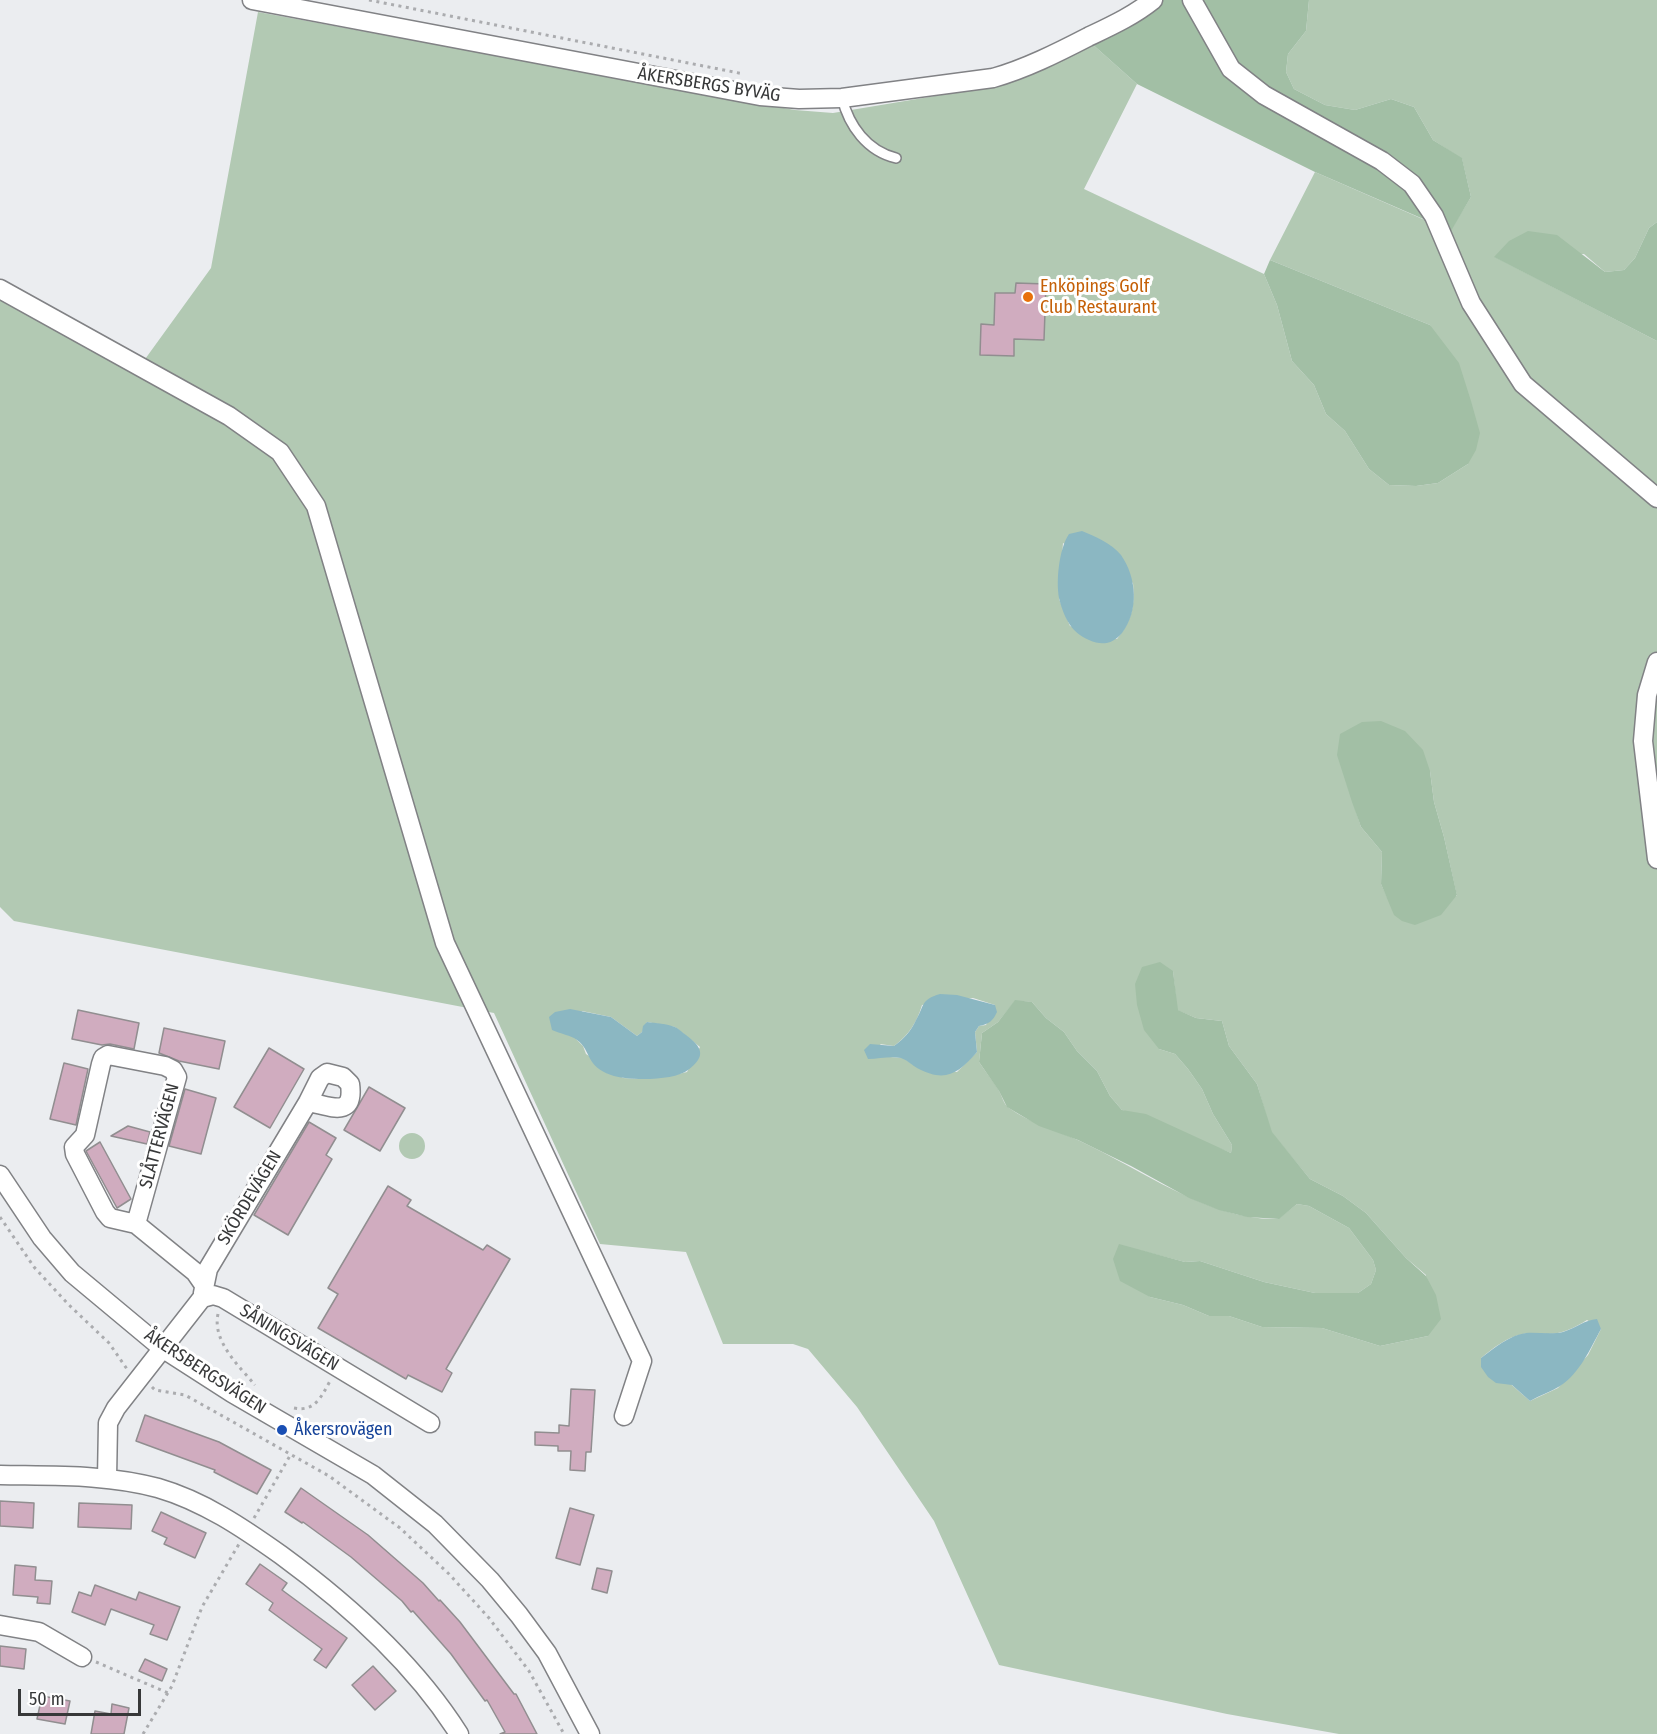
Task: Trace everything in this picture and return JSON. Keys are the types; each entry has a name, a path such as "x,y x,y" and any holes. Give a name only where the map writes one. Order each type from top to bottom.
{"street":[{"name":"ÅKERSBERGS BYVÄG","path":"252,0 760,96 842,99 1006,75 1128,18 1153,0"},
{"path":"1192,0 1231,69 1264,96 1382,161 1412,184 1434,216 1471,303 1523,384 1657,498"},
{"path":"0,289 209,405 246,428 280,452 316,506 445,943 642,1361 624,1416"},
{"path":"1657,662 1647,695 1643,741 1657,859"},
{"name":"SLÅTTERVÄGEN","path":"136,1224 177,1077 165,1066 108,1055 101,1065 85,1135 74,1147 75,1154 110,1218 136,1224 195,1272 203,1291"},
{"name":"SKÖRDEVÄGEN","path":"203,1291 208,1269 308,1102"},
{"name":"ÅKERSBERGSVÄGEN","path":"0,1175 42,1238 72,1273 162,1348 232,1393 373,1474 435,1524 490,1580 519,1615 547,1653 590,1734"},
{"path":"107,1479 108,1423 116,1408 203,1291"},
{"name":"SÅNINGSVÄGEN","path":"203,1291 223,1298 430,1423"},
{"path":"0,1475 132,1482 184,1497 222,1516 320,1584 354,1614 429,1692 459,1734"},
{"path":"0,1625 39,1632 82,1657"}],"lane":[{"path":"842,99 846,116 869,145 885,156 896,158"}],"path":[{"path":"369,0 738,72 749,76 756,83 760,96"},
{"path":"0,1217 34,1267 109,1343 130,1372 155,1390 185,1395 291,1454 329,1476 400,1528 449,1574 489,1618 529,1671 564,1734"},
{"path":"223,1298 216,1322 218,1334 261,1392"},
{"path":"287,1406 302,1410 312,1407 321,1398 337,1367"},
{"path":"143,1734 168,1693 202,1607 291,1454"},
{"path":"82,1657 168,1693"}],"green space":[{"path":"1163,0 1309,0 1306,31 1288,54 1286,72 1294,89 1325,105 1355,110 1391,99 1414,107 1433,140 1462,158 1471,197 1451,231 1315,172 1137,84 1091,43 1141,18"},
{"path":"1309,0 1657,0 1657,222 1649,228 1635,258 1624,270 1605,272 1584,254 1495,257 1657,341 1657,1734 1339,1734 1227,1714 999,1665 934,1521 857,1407 808,1349 793,1344 723,1344 686,1252 600,1244 494,1013 14,921 0,907 0,293 135,373 211,268 258,12 795,110 833,113 1001,85 1091,43 1137,84 1084,189 1264,274 1277,305 1292,361 1314,385 1326,414 1345,431 1369,469 1389,485 1416,486 1438,483 1468,464 1430,325 1270,260 1315,172 1450,231 1471,197 1462,159 1433,140 1414,107 1391,99 1355,110 1325,105 1294,89 1286,72 1288,54 1306,31","holes":["1063,543 1133,583 1131,612 1117,639 1070,626 1059,599","1430,771 1434,802 1457,896 1387,897 1381,884 1382,852 1361,827 1346,781","1173,971 1177,1010 1196,1018 1222,1021 1229,1046 1257,1084 1271,1132 1310,1179 1343,1196 1366,1213 1406,1258 1426,1275 1428,1336 1380,1346 1322,1328 1262,1327 1229,1316 1209,1316 1183,1305 1150,1297 1119,1245 1185,1262 1200,1261 1264,1282 1315,1293 1358,1293 1371,1284 1376,1270 1373,1260 1349,1228 1309,1206 1297,1204 1278,1219 1227,1212 1176,1191 1103,1152 1017,1114 1004,1102 998,1089 979,1062 982,1033 998,1022 1015,1001 1032,1002 1046,1018 1064,1032 1077,1051 1097,1071 1110,1096 1122,1110 1231,1153 1232,1145 1213,1114 1202,1089 1175,1054 1159,1049","973,998 995,1005 986,1025 979,1026 975,1032 977,1052 957,1072 917,1067 903,1058 890,1057 880,1044 894,1046 915,1023 922,1005","582,1011 611,1017 637,1036 647,1022 675,1027 700,1047 687,1072 641,1079 623,1078 586,1054 583,1046 576,1039","1587,1320 1601,1329 1588,1355 1558,1388 1530,1401 1481,1358 1500,1343 1517,1335 1558,1333"]},
{"path":"1657,222 1657,341 1494,257 1509,241 1528,231 1557,235 1605,272 1624,270 1635,258 1649,228"},
{"path":"1270,260 1430,325 1459,363 1480,433 1476,450 1468,464 1438,483 1416,486 1389,485 1369,469 1345,431 1326,414 1314,385 1292,361 1277,305 1264,274"},
{"path":"1381,721 1405,731 1423,750 1430,771 1434,802 1457,895 1441,915 1415,925 1402,921 1394,915 1381,884 1382,852 1361,827 1337,755 1340,734 1362,722"},
{"path":"1160,962 1173,971 1178,1010 1196,1018 1222,1021 1229,1046 1257,1084 1272,1132 1310,1179 1343,1196 1366,1213 1406,1258 1426,1276 1436,1295 1441,1319 1428,1336 1380,1346 1322,1328 1262,1327 1229,1316 1209,1316 1183,1305 1150,1297 1120,1281 1113,1259 1119,1244 1185,1262 1200,1261 1264,1282 1315,1293 1358,1293 1371,1284 1376,1270 1373,1260 1349,1228 1309,1206 1297,1204 1279,1219 1247,1217 1219,1210 1189,1198 1078,1140 1039,1126 1007,1107 979,1062 982,1033 998,1022 1015,1000 1032,1002 1046,1018 1064,1032 1077,1051 1097,1071 1110,1096 1122,1110 1146,1114 1231,1153 1232,1145 1213,1114 1202,1089 1188,1069 1175,1054 1159,1049 1144,1030 1137,1005 1135,984 1142,967"},
{"path":"412,1133 421,1137 425,1146 421,1155 412,1159 403,1155 399,1146 403,1137"}],"water":[{"path":"1082,531 1113,547 1121,555 1133,584 1131,615 1119,637 1107,643 1094,642 1078,634 1067,620 1060,602 1058,577 1060,557 1069,534"},
{"path":"940,994 957,995 995,1005 997,1012 994,1018 979,1026 975,1032 977,1052 964,1066 950,1074 936,1075 927,1073 901,1058 868,1059 864,1050 870,1044 894,1046 904,1038 914,1024 926,1001"},
{"path":"570,1009 611,1017 637,1036 647,1022 675,1027 696,1044 700,1056 688,1070 672,1076 639,1079 611,1075 593,1063 582,1044 577,1040 552,1030 549,1017 555,1012"},
{"path":"1597,1319 1601,1329 1584,1360 1573,1374 1560,1386 1530,1401 1512,1385 1496,1383 1481,1367 1481,1358 1514,1336 1526,1333 1563,1332"}],"building":[{"path":"1016,283 1046,284 1044,340 1014,339 1014,356 980,355 981,324 994,325 995,293 1015,293"},
{"path":"78,1010 139,1023 134,1049 72,1039"},
{"path":"164,1028 225,1041 219,1069 179,1061 159,1053"},
{"path":"269,1048 304,1069 270,1128 234,1107"},
{"path":"64,1063 88,1069 76,1125 50,1119"},
{"path":"369,1087 405,1108 380,1151 344,1130"},
{"path":"185,1089 216,1098 201,1154 169,1146"},
{"path":"309,1122 336,1138 326,1155 332,1159 288,1235 254,1215"},
{"path":"128,1126 150,1132 147,1144 111,1136"},
{"path":"100,1142 131,1199 117,1208 86,1151"},
{"path":"388,1186 411,1200 407,1206 483,1250 487,1245 510,1259 446,1369 452,1373 442,1392 408,1375 406,1379 318,1328 338,1294 328,1288"},
{"path":"571,1389 595,1390 591,1452 586,1452 585,1471 570,1470 571,1451 558,1451 558,1446 535,1445 535,1432 559,1433 559,1425 569,1426"},
{"path":"145,1415 219,1442 271,1470 257,1494 214,1472 215,1470 136,1441"},
{"path":"301,1488 368,1535 440,1600 516,1694 537,1734 500,1734 505,1732 487,1700 485,1701 451,1654 413,1611 411,1612 402,1601 351,1557 303,1522 285,1512"},
{"path":"0,1501 34,1503 33,1528 0,1526"},
{"path":"79,1503 132,1505 131,1529 78,1527"},
{"path":"570,1508 594,1515 580,1565 556,1558"},
{"path":"161,1512 206,1533 195,1558 164,1544 167,1538 152,1531"},
{"path":"260,1564 287,1583 282,1590 347,1638 326,1668 314,1660 322,1649 269,1610 273,1603 246,1584"},
{"path":"15,1565 36,1567 35,1580 52,1581 50,1604 37,1603 38,1597 13,1595"},
{"path":"597,1568 612,1571 607,1593 592,1589"},
{"path":"95,1585 136,1600 139,1592 180,1607 167,1640 150,1634 154,1625 111,1609 105,1625 72,1612 79,1592 91,1596"},
{"path":"0,1646 26,1649 24,1669 0,1666"},
{"path":"145,1659 167,1669 162,1681 139,1671"},
{"path":"373,1666 396,1691 375,1710 352,1685"},
{"path":"42,1696 70,1701 65,1724 37,1719"},
{"path":"112,1704 129,1708 124,1734 91,1734 95,1711 111,1714"}],"place":[{"name":"Enköpings Golf Club Restaurant","path":"1028,297"},
{"name":"Åkersrovägen","path":"282,1430"}]}
